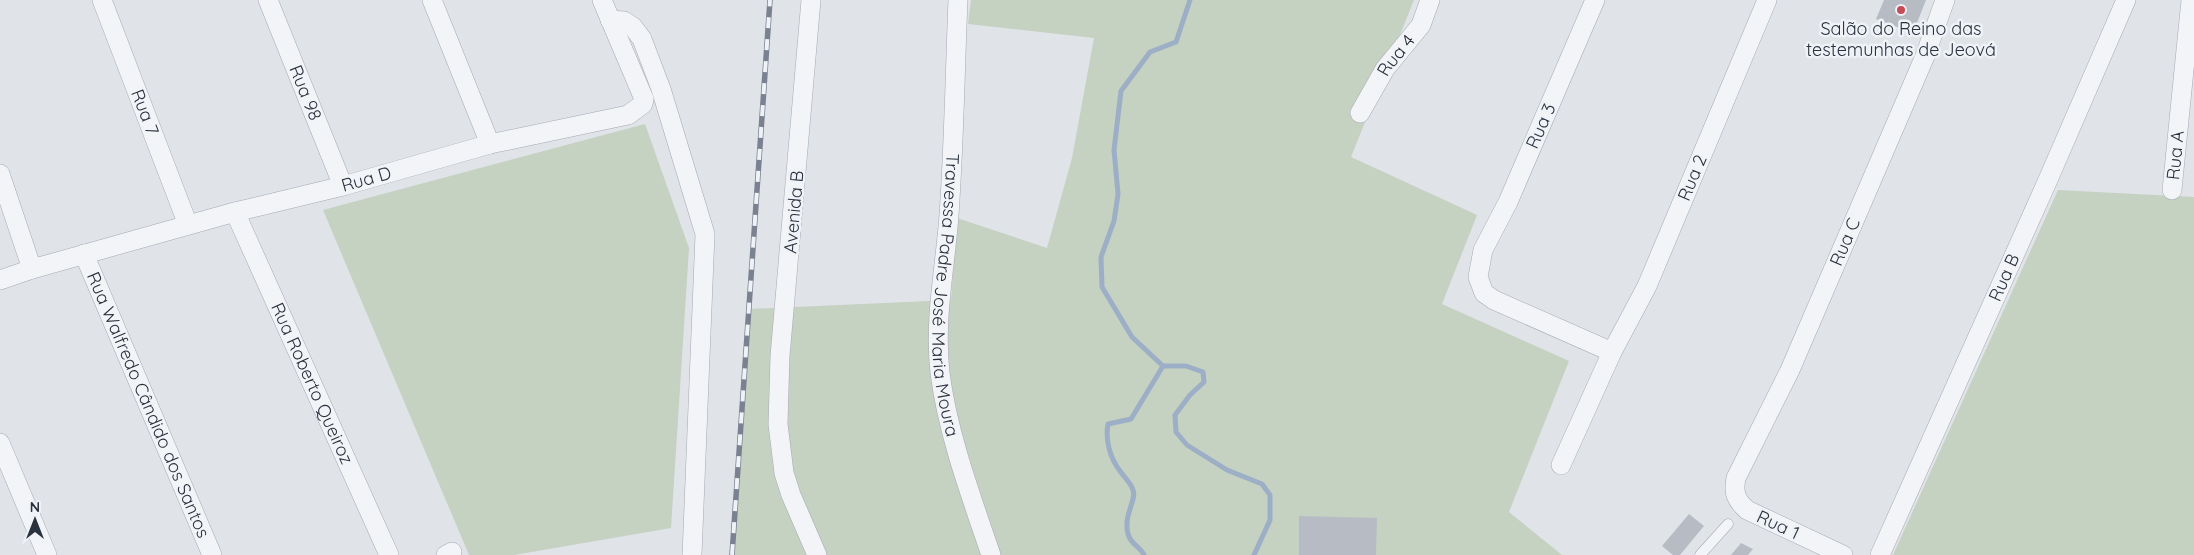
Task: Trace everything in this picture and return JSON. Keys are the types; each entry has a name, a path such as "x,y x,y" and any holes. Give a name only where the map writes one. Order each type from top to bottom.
{"street":[{"name":"Rua 7","path":"102,0 188,225"},
{"name":"Rua 98","path":"268,0 343,186"},
{"path":"432,0 490,144"},
{"path":"602,0 610,20 624,21 633,26 642,39 661,89 705,234 692,555"},
{"name":"Avenida B","path":"811,0 780,356 778,424 784,473 791,495 817,555"},
{"name":"Travessa Padre José Maria Moura","path":"958,0 949,216 937,330 940,375 954,437 990,555"},
{"name":"Rua 4","path":"1360,113 1398,50 1421,25 1430,0"},
{"name":"Rua 3","path":"1595,0 1508,202 1482,250 1478,277 1484,292 1494,300 1612,352"},
{"name":"Rua 2","path":"1561,465 1612,352 1648,286 1767,0"},
{"name":"Rua C","path":"1736,478 1790,370 1924,56 1945,0"},
{"name":"Rua B","path":"1881,554 2126,0"},
{"name":"Rua A","path":"2172,190 2191,0"},
{"name":"Rua D","path":"0,280 32,269 188,225 343,186 490,144 628,114 643,104 643,94 610,20"},
{"path":"0,174 32,269"},
{"name":"Rua Roberto Queiroz","path":"235,212 389,555"},
{"name":"Rua Walfredo Cândido dos Santos","path":"84,254 212,555"},
{"path":"0,443 47,555"},
{"name":"Rua 1","path":"1736,478 1734,491 1738,502 1747,510 1822,551 1843,555"}],"lane":[{"path":"1700,555 1728,524"}],"green space":[{"path":"971,0 1414,0 1351,157 1477,215 1442,304 1569,361 1509,512 1562,555 732,555 750,309 951,300 957,218 1047,248 1072,158 1094,38 968,24"},
{"path":"645,124 689,248 671,528 514,555 469,555 323,210"},
{"path":"2058,190 2194,197 2194,555 1893,555"}],"building":[{"name":"Salão do Reino das testemunhas de Jeová","path":"1884,0 1926,0 1913,33 1876,19"},
{"path":"1689,514 1704,526 1680,555 1673,555 1662,546"},
{"path":"1299,516 1377,518 1376,555 1299,555"},
{"path":"1741,543 1753,549 1748,555 1731,555"}],"waterway":[{"path":"1190,0 1176,42 1150,52 1121,91 1114,150 1118,194 1114,221 1101,257 1102,287 1132,337 1163,366 1186,366 1203,372 1204,382 1190,395 1175,415 1176,432 1187,445 1227,470 1262,484 1270,495 1270,520 1254,555"},
{"path":"1144,555 1131,541 1128,534 1128,514 1134,494 1131,485 1113,460 1109,449 1107,430 1108,424 1131,419 1163,366"}],"railway":[{"path":"732,555 770,0"}],"place":[{"name":"Salão do Reino das testemunhas de Jeová","path":"1901,10"}]}
